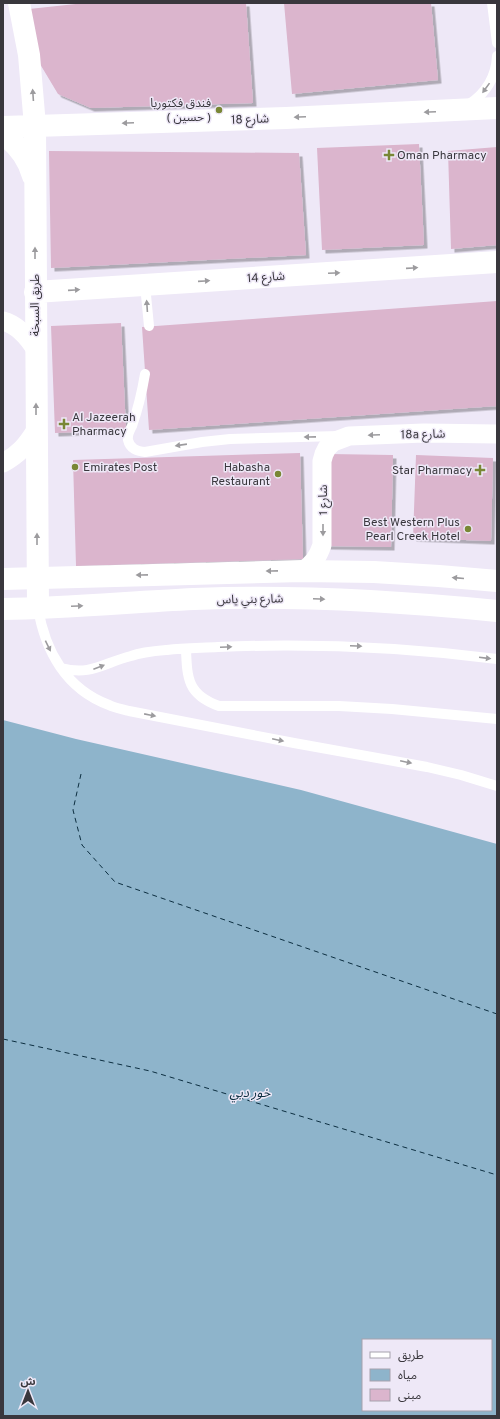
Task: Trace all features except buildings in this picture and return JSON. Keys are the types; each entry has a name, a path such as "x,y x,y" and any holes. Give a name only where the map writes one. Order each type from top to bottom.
{"street":[{"name":"طريق السبخة","path":"19,3 29,55 35,126 38,608"},
{"name":"شارع 18","path":"3,127 286,118 497,108"},
{"path":"3,134 24,155 35,181"},
{"name":"شارع 14","path":"35,292 497,262"},
{"path":"3,321 19,329 29,338 36,350"},
{"path":"3,463 14,457 27,445 36,430"},
{"name":"18a شارع","path":"349,436 424,433 497,434"},
{"name":"شارع 1","path":"302,571 312,565 322,546 322,461 324,454 332,442 349,436"},
{"path":"3,579 302,571 374,572 497,581"},
{"name":"شارع بني ياس","path":"3,609 195,599 302,598 497,611"}],"lane":[{"path":"492,3 497,43"},
{"path":"461,110 477,100 489,85 496,67 497,56"},
{"path":"146,285 149,326"},
{"path":"145,374 137,411 128,433 130,444 133,449 138,451 144,452 194,443 230,439 349,436"},
{"path":"38,608 45,640 61,668 73,682 88,694 108,705 294,743 427,767 497,786"},
{"path":"61,668 82,672 131,656 149,652 271,645 318,645 411,650 497,660"},
{"path":"186,649 187,670 190,682 197,693 207,701 219,706 339,706 400,710 497,720"}],"water":[{"name":"خور دبي","path":"3,720 76,739 301,790 497,844 497,1416 3,1416"}],"ferry route":[{"path":"81,774 73,810 82,845 115,882 497,1014"},
{"path":"3,1039 150,1071 497,1175"}],"place":[{"name":"فندق فكتوريا ( حسين )","path":"219,110"},
{"name":"Oman Pharmacy","path":"389,155"},
{"name":"Al Jazeerah Pharmacy","path":"64,424"},
{"name":"Emirates Post","path":"75,467"},
{"name":"Star Pharmacy","path":"480,470"},
{"name":"Habasha Restaurant","path":"278,474"},
{"name":"Best Western Plus Pearl Creek Hotel","path":"468,529"}]}
